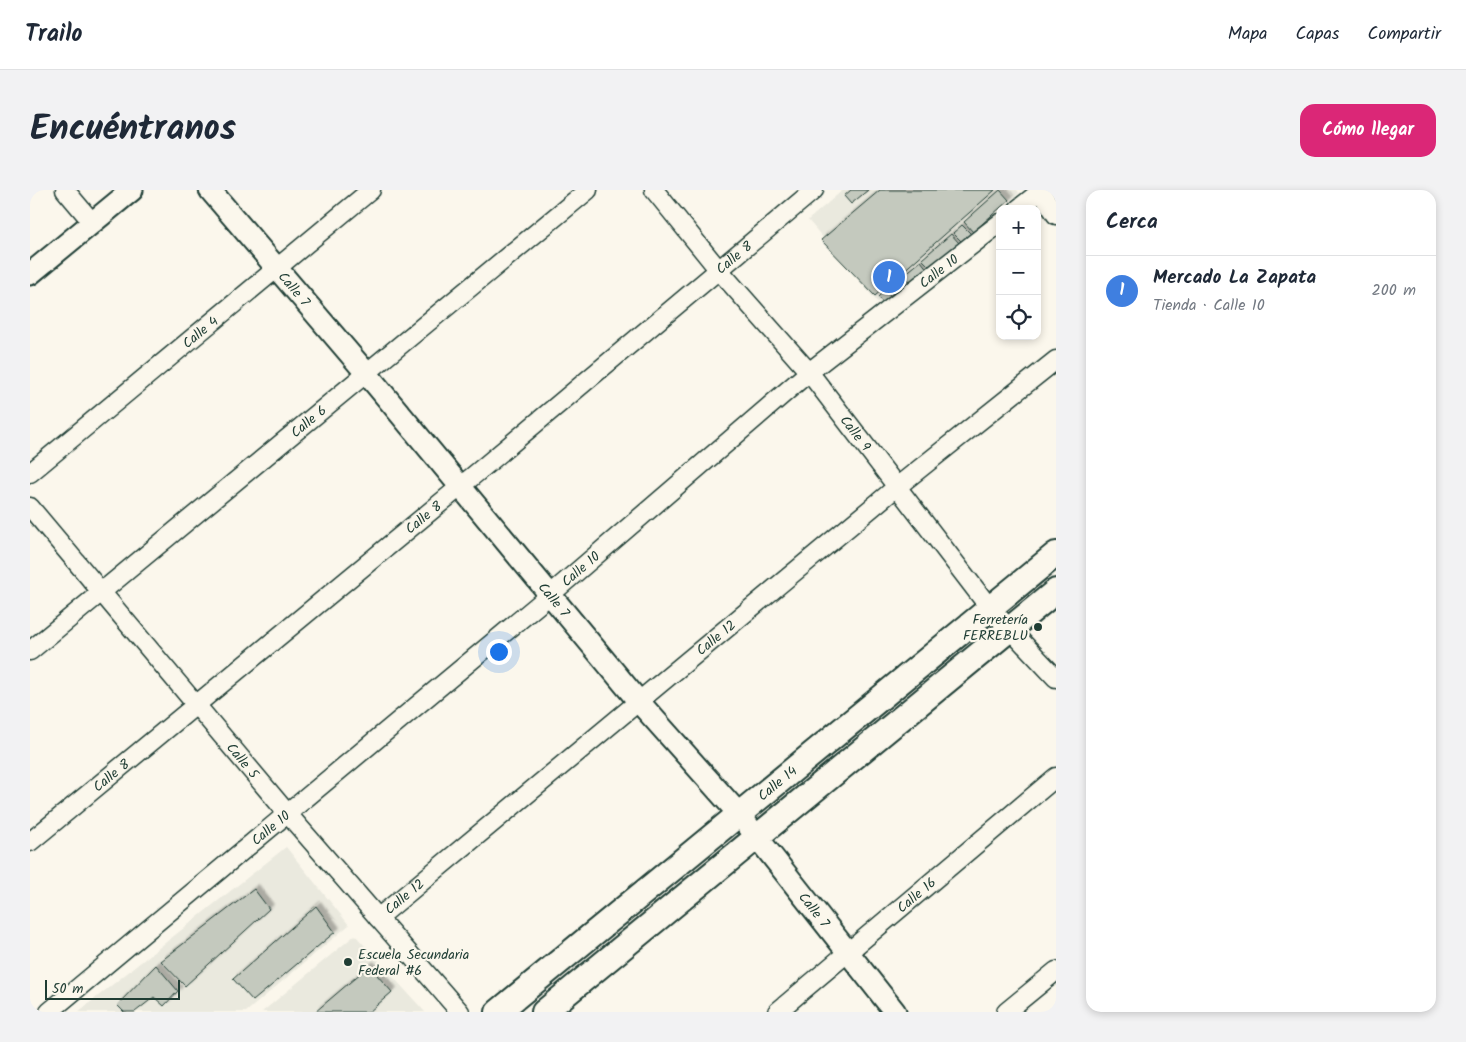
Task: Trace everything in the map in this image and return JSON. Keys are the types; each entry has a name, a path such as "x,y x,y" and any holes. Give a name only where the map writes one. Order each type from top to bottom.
{"main road":[{"name":"Calle 14","path":"498,1012 990,606 1056,554"},
{"path":"544,1012 1056,591"}],"street":[{"path":"64,190 92,222"},
{"path":"30,274 132,190"},
{"name":"Calle 7","path":"210,190 461,486 640,703 758,836 895,1012"},
{"name":"Calle 4","path":"30,473 371,190"},
{"name":"Calle 6","path":"30,652 588,190"},
{"name":"Calle 9","path":"654,190 718,269 809,372 990,606 1056,678"},
{"name":"Calle 8","path":"30,842 461,486 814,190"},
{"path":"1023,205 1041,190 1056,215"},
{"name":"Calle 10","path":"49,1012 550,594 809,372 996,226"},
{"name":"Calle 12","path":"378,918 640,703 898,486 1056,360"},
{"name":"Calle 5","path":"30,507 287,813 460,1012"},
{"name":"Calle 16","path":"777,1012 848,950 1056,777"},
{"path":"1006,1012 1056,971"}],"shaded area":[{"path":"843,190 1017,190 1019,193 1005,205 996,205 996,213 884,310 808,220"},
{"path":"286,847 349,925 246,1012 78,1012"},
{"path":"355,935 425,1012 262,1012"}],"building":[{"path":"851,190 868,190 851,204 844,196"},
{"path":"880,190 995,190 875,296 821,240"},
{"path":"1000,190 1009,200 1003,205 996,205 996,212 973,232 964,222"},
{"path":"962,225 971,234 962,242 953,233"},
{"path":"951,234 959,243 931,268 922,259"},
{"path":"921,261 928,270 912,285 904,275"},
{"path":"900,279 908,288 900,294 897,290 892,294 888,289"},
{"path":"885,290 893,299 886,306 878,297"},
{"path":"254,889 269,909 185,986 161,961"},
{"path":"316,906 335,932 253,1001 233,979"},
{"path":"156,965 178,991 164,1006 154,997 135,1012 124,1012 117,1005"},
{"path":"369,966 392,992 369,1012 315,1012"}],"place":[{"name":"Mercado La Zapata","path":"889,277"},
{"name":"Ferretería FERREBLU","path":"1038,627"},
{"name":"Escuela Secundaria Federal #6","path":"348,962"}]}
